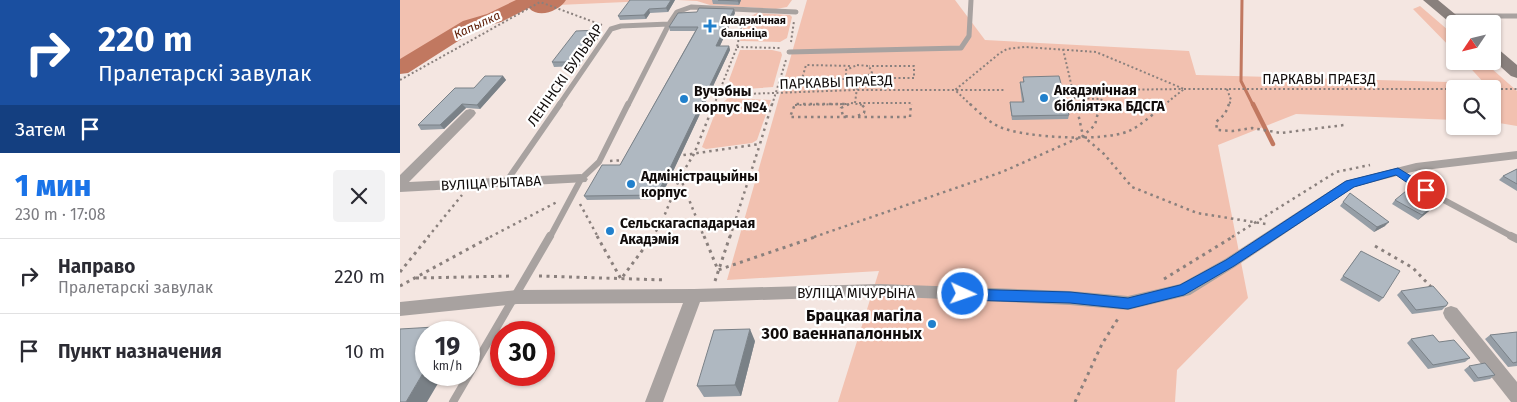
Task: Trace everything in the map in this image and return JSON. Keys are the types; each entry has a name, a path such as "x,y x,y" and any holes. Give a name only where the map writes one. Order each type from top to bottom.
{"main road":[{"path":"1430,0 1449,15"},
{"path":"1501,59 1517,72"}],"street":[{"path":"400,185 470,113"},
{"name":"ВУЛІЦА МІЧУРЫНА","path":"400,309 517,297 706,289 879,290 1070,298 1128,303 1184,290 1230,263 1350,184 1398,171 1517,154"},
{"name":"ВУЛІЦА РЫТАВА","path":"400,185 581,179"},
{"path":"654,402 706,289"},
{"path":"1451,313 1517,396"}],"lane":[{"path":"789,50 961,48 969,36 971,0"},
{"path":"452,402 517,297 581,179 599,162 669,24 677,12 691,6 746,11 796,12"},
{"path":"1501,17 1517,16"},
{"name":"ЛЕНІНСКІ БУЛЬВАР","path":"506,182 611,29 621,26 669,24"},
{"path":"1398,171 1414,184 1517,239"}],"path":[{"path":"400,80 540,2 611,29"},
{"path":"621,279 661,224 680,177 694,154 737,47 746,11"},
{"path":"706,289 718,270 777,94 789,50 796,12"},
{"path":"737,47 789,50"},
{"name":"ПАРКАВЫ ПРАЕЗД","path":"718,95 856,90 955,90 991,59 1010,48 1063,48 1096,52 1184,88 1446,89"},
{"path":"1063,48 1083,136 1104,154 1132,186 1197,214 1258,220 1278,230"},
{"path":"806,65 869,66 914,66 914,78 802,79 806,65"},
{"path":"849,79 845,72 852,66"},
{"path":"867,78 872,73 869,66"},
{"path":"857,103 856,90 858,80"},
{"path":"718,270 1002,172 1083,136 1094,124 1104,90 1184,88"},
{"path":"955,90 1000,128 1040,135 1113,136 1129,132 1184,88"},
{"path":"1227,89 1231,100 1225,114 1216,122 1217,130 1258,129 1281,133 1344,125"},
{"path":"1501,89 1517,89"},
{"path":"955,90 1005,90"},
{"path":"1074,98 1101,99"},
{"path":"857,103 864,106 866,110 858,117"},
{"path":"857,103 911,103 910,117 790,117 794,104 857,103"},
{"path":"846,117 840,111 847,104"},
{"path":"675,156 760,144"},
{"path":"599,162 627,160"},
{"path":"680,177 718,270"},
{"path":"400,272 471,184"},
{"path":"400,286 552,202 570,201 580,204 621,279"},
{"path":"1375,246 1404,261 1423,276 1434,290"},
{"path":"414,278 529,275 668,280"},
{"path":"1075,402 1102,344 1128,303"}],"shaded area":[{"path":"400,0 671,0 558,5 544,1 512,4 400,61"},
{"path":"678,0 792,0 787,7 776,9 710,5 697,1"},
{"path":"807,0 955,0 985,40 1189,51 1196,75 1446,82 1446,120 1296,114 1218,145 1248,298 1177,370 1175,402 838,402 879,271 727,280"},
{"path":"1420,6 1446,28 1446,43 1413,9"},
{"path":"757,13 790,15 792,17 787,38 780,42 740,41 745,19"},
{"path":"740,50 772,50 781,52 782,55 773,87 732,90 733,85 729,80"},
{"path":"1472,70 1493,70 1517,91 1517,126 1501,123 1501,80 1481,80"},
{"path":"728,98 771,100 757,140 752,143 706,149 702,147 717,108"}],"building":[{"path":"630,0 671,0 666,8 649,9 644,15 618,16"},
{"path":"699,8 734,9 716,46 729,46 657,195 584,196 602,165 620,165 698,27 669,27 678,13 697,12"},
{"path":"599,30 576,62 552,62 576,31"},
{"path":"485,76 503,76 477,105 462,104 440,125 418,125 455,88 474,88"},
{"name":"Акадэмічная бібліятэка БДСГА","path":"1059,76 1069,115 1012,116 1010,102 1024,102 1020,82 1024,82 1023,77"},
{"path":"1517,169 1517,184 1503,176"},
{"path":"1406,191 1433,206 1422,215 1395,200"},
{"path":"1350,193 1389,222 1377,227 1343,202"},
{"path":"1361,251 1400,271 1383,298 1343,276"},
{"path":"1433,286 1448,303 1446,306 1416,310 1401,291"},
{"path":"415,328 415,386 406,402 400,402 400,329"},
{"path":"750,329 735,385 697,386 714,330"},
{"path":"1517,332 1517,362 1513,363 1490,335"},
{"path":"1433,335 1439,342 1454,340 1470,358 1433,365 1411,339"},
{"path":"1485,363 1495,375 1478,378 1469,366"}],"waterway":[{"name":"Капылка","path":"400,68 470,25 494,18 526,2 535,3 538,7 547,7 557,0"},
{"path":"1242,0 1241,81 1253,105"},
{"path":"1253,104 1273,144"}],"place":[{"name":"Акадэмічная бальніца","path":"710,26"},
{"name":"Акадэмічная бібліятэка БДСГА","path":"1044,98"},
{"name":"Вучэбны корпус №4","path":"684,99"},
{"name":"Адміністрацыйны корпус","path":"631,184"},
{"name":"Сельскагаспадарчая Акадэмія","path":"610,231"},
{"name":"Брацкая магіла 300 ваеннапалонных","path":"932,324"}],"route":[{"path":"963,294 1070,298 1128,303 1184,290 1230,263 1350,184 1398,171 1414,184 1426,190"}]}
